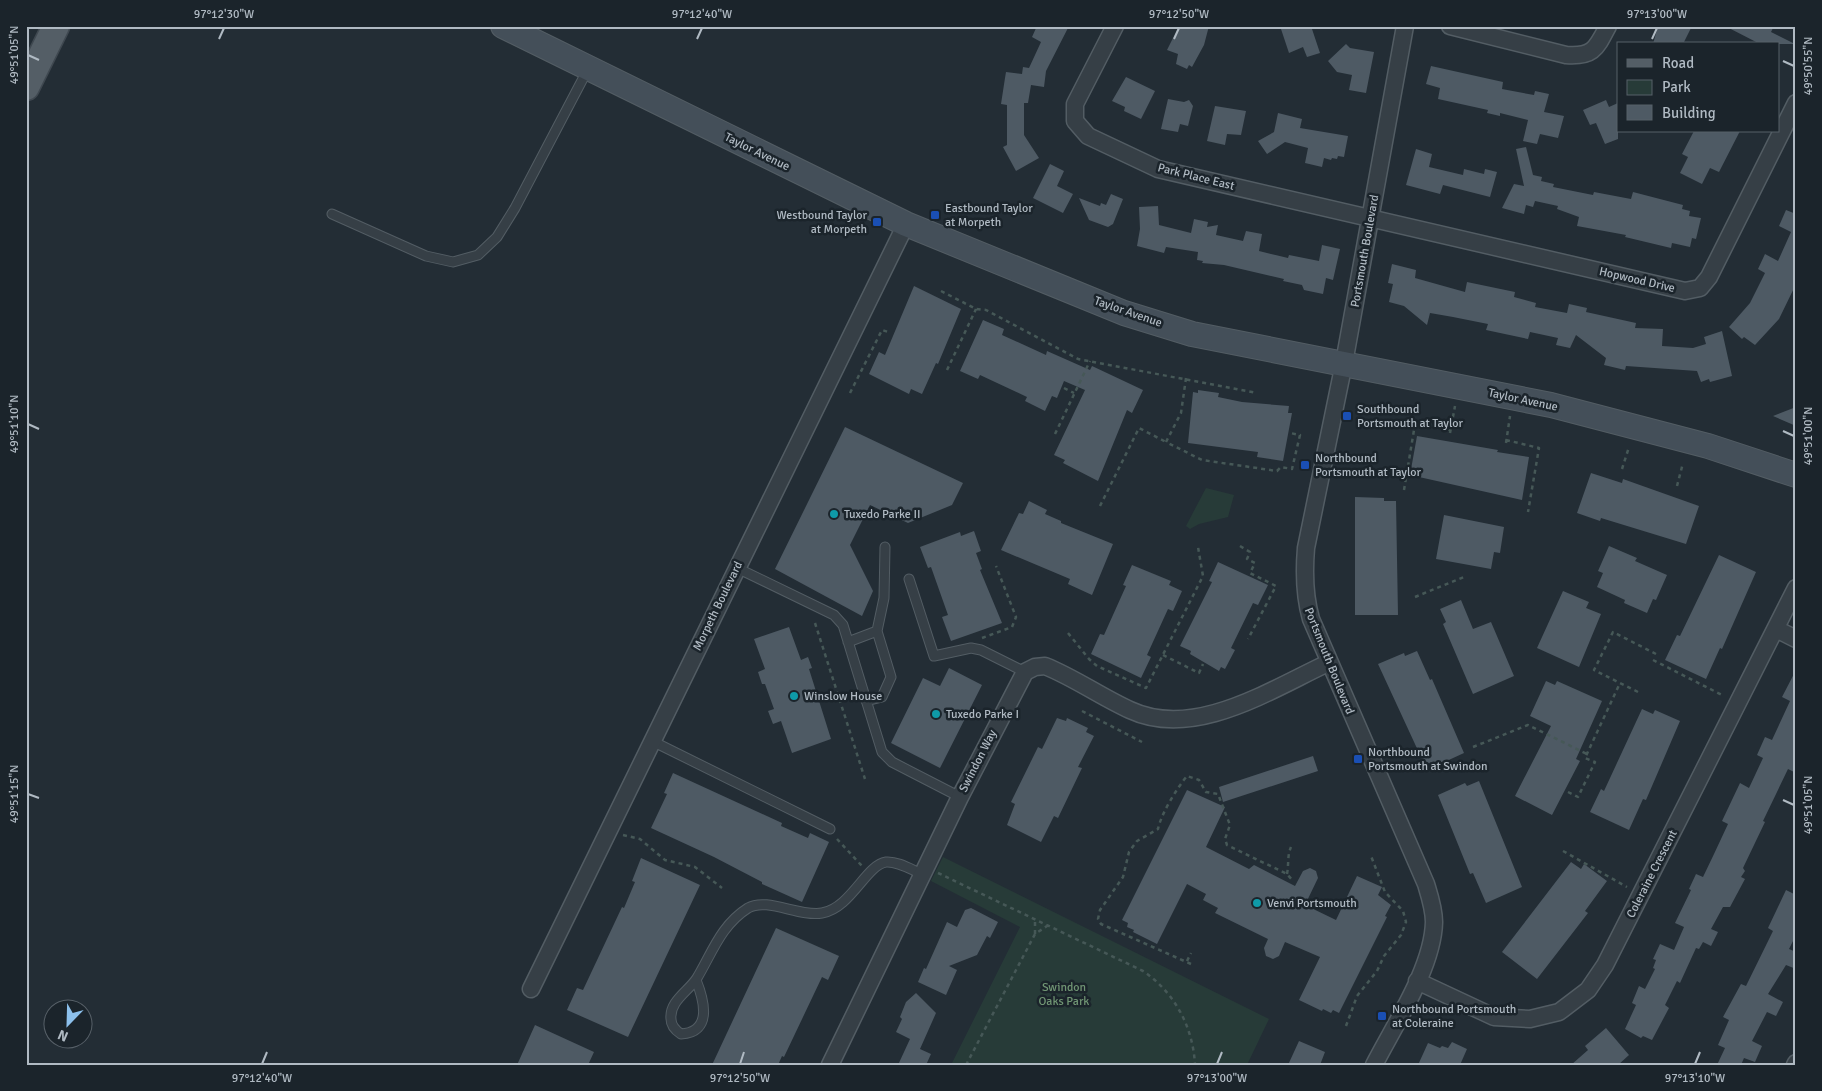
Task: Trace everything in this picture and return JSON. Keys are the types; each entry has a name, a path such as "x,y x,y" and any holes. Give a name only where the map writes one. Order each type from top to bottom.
{"main road":[{"path":"26,86 56,26"}],"street":[{"name":"Park Place East","path":"1115,26 1075,104 1075,121 1088,136 1158,169 1371,218"},
{"name":"Portsmouth Boulevard","path":"1374,1065 1417,981 1430,949 1433,908 1426,884 1328,663 1306,600 1304,569 1306,548 1344,363 1371,218 1404,26"},
{"path":"1450,26 1566,55 1583,56 1593,50 1608,26"},
{"name":"Taylor Avenue","path":"519,30 588,68 906,224 1124,313 1192,334 1551,405 1708,446 1796,475"},
{"name":"Hopwood Drive","path":"1371,218 1685,291 1700,288 1709,278 1796,103"},
{"name":"Morpeth Boulevard","path":"531,989 906,224"},
{"name":"Coleraine Crescent","path":"1417,981 1494,1017 1530,1019 1559,1012 1588,990 1601,972 1641,895 1796,588"},
{"path":"1776,629 1796,639"},
{"path":"1025,672 1035,667 1045,666 1131,711 1153,719 1170,720 1216,713 1328,663"},
{"name":"Swindon Way","path":"830,1065 960,797 1025,672"}],"lane":[{"path":"332,214 426,256 453,262 478,255 497,237 516,208 588,68"},
{"path":"866,700 882,697 891,678 877,631 884,598 886,547"},
{"path":"736,568 834,615 844,626 882,752 892,762 960,797"},
{"path":"909,579 934,656 971,648 981,650 1025,672"},
{"path":"848,642 877,631"},
{"path":"652,741 830,828"},
{"path":"696,980 704,1000 704,1016 698,1028 690,1033 681,1034 674,1028 670,1018 676,1002 686,988 696,980 712,947 729,924 747,908 757,904 802,913 823,913 839,906 875,868 886,862 924,871"}],"path":[{"path":"941,291 976,309 986,310 1078,359 1186,378 1256,393"},
{"path":"947,370 976,309"},
{"path":"850,393 882,330 888,332"},
{"path":"1055,434 1090,361"},
{"path":"1166,442 1181,413 1186,378"},
{"path":"1064,388 1074,394"},
{"path":"1404,490 1414,430 1417,426 1423,425 1450,431 1455,406"},
{"path":"1510,416 1506,442 1539,448 1528,512"},
{"path":"1100,506 1139,428 1202,460 1277,470 1281,467 1292,469 1300,435 1290,433"},
{"path":"1622,470 1629,447"},
{"path":"1677,486 1683,463"},
{"path":"1240,546 1250,552 1247,559 1255,563 1250,573 1276,586 1248,639"},
{"path":"1068,633 1097,666 1146,688 1203,576 1198,547"},
{"path":"981,650 980,638 1012,627 1016,617 996,566"},
{"path":"1415,597 1464,576"},
{"path":"815,622 865,779"},
{"path":"1638,692 1594,670 1613,632 1656,654"},
{"path":"1163,655 1199,673 1203,664"},
{"path":"1653,660 1738,703"},
{"path":"1568,792 1578,797 1595,762 1585,758 1586,754 1620,684"},
{"path":"1082,711 1142,742"},
{"path":"1473,747 1528,725 1586,754"},
{"path":"1191,964 1101,924 1098,919 1100,910 1123,877 1129,852 1137,841 1158,829 1161,817 1171,803 1178,786 1187,776 1199,780 1206,792 1218,794 1230,825 1225,840 1227,845 1287,874 1293,881"},
{"path":"830,828 828,832 869,875"},
{"path":"607,832 640,839 665,860 695,867 722,888"},
{"path":"1287,874 1289,864 1287,856 1291,847"},
{"path":"1563,851 1641,895"},
{"path":"1346,1026 1356,996 1377,971 1384,956 1401,935 1406,922 1402,911 1385,892 1371,856"},
{"path":"924,871 1035,920 1143,971 1157,981 1172,997 1184,1018 1195,1065"},
{"path":"966,1065 1034,934 1035,920"},
{"path":"1034,934 1047,926"},
{"path":"1187,962 1191,953"}],"green space":[{"path":"1206,488 1234,495 1228,517 1199,524 1190,529 1186,526"},
{"name":"Swindon Oaks Park","path":"943,857 1269,1019 1247,1065 951,1065 1020,927 931,881"}],"building":[{"path":"1037,26 1069,26 1046,71 1044,87 1031,85 1028,103 1024,103 1024,135 1039,158 1016,171 1003,147 1007,145 1007,105 1001,104 1006,72 1022,74 1023,67 1029,68 1041,42 1032,37"},
{"path":"1179,26 1209,26 1204,45 1192,67 1189,65 1187,69 1176,64 1178,54 1167,50"},
{"path":"1280,26 1311,26 1320,53 1307,57 1303,47 1289,53"},
{"path":"1658,26 1692,26 1684,42 1654,42"},
{"path":"1725,26 1774,26 1771,32 1795,44 1780,44 1780,42 1756,42"},
{"path":"1346,44 1350,48 1374,52 1366,93 1349,90 1352,75 1337,72 1328,61"},
{"path":"1431,66 1503,82 1502,89 1534,95 1535,91 1549,94 1544,112 1564,116 1558,138 1540,134 1537,144 1523,141 1528,120 1500,113 1500,116 1487,113 1488,110 1438,99 1440,88 1426,84"},
{"path":"1126,77 1155,91 1141,119 1124,111 1125,107 1112,101"},
{"path":"1168,99 1184,102 1189,100 1193,106 1188,126 1180,124 1178,132 1161,129"},
{"path":"1606,100 1609,107 1617,103 1618,139 1605,144 1596,123 1590,125 1583,110"},
{"path":"1215,106 1246,111 1241,135 1227,134 1225,145 1207,141"},
{"path":"1278,113 1302,119 1300,128 1348,136 1344,157 1338,156 1337,159 1332,158 1331,160 1324,158 1322,167 1305,163 1308,148 1285,142 1267,154 1258,141 1274,132"},
{"path":"1693,132 1739,132 1719,172 1710,168 1702,184 1680,173 1688,157 1682,154"},
{"path":"1526,147 1533,175 1542,177 1541,181 1554,184 1553,187 1593,195 1594,192 1631,199 1633,192 1683,205 1682,209 1690,211 1689,216 1701,218 1696,239 1692,238 1690,247 1672,243 1671,248 1625,237 1626,235 1577,226 1579,217 1557,209 1558,206 1535,201 1533,207 1526,205 1524,214 1502,208 1514,184 1524,186 1516,149"},
{"path":"1416,149 1432,154 1429,167 1463,175 1464,169 1484,174 1485,169 1497,172 1490,197 1443,185 1440,194 1406,185"},
{"path":"1050,164 1064,171 1057,186 1073,194 1063,213 1033,198"},
{"path":"1111,194 1123,199 1113,224 1108,227 1089,220 1079,198 1100,206 1101,203 1106,205"},
{"path":"1158,206 1159,225 1191,233 1194,219 1208,222 1207,227 1218,225 1216,235 1243,241 1246,231 1262,234 1259,251 1288,258 1289,255 1319,261 1322,245 1340,249 1333,280 1326,278 1323,294 1304,290 1302,285 1283,281 1284,279 1224,265 1202,263 1203,261 1197,260 1198,252 1166,247 1164,253 1137,246 1140,229 1139,207"},
{"path":"1786,210 1796,214 1796,284 1779,319 1755,345 1744,337 1742,339 1729,327 1750,303 1765,273 1758,269 1765,254 1778,261 1791,232 1779,226"},
{"path":"1392,264 1416,270 1415,278 1465,292 1467,282 1515,292 1514,297 1536,303 1535,307 1567,313 1569,304 1587,308 1586,312 1636,323 1635,328 1663,329 1662,346 1693,348 1706,344 1704,337 1722,331 1732,376 1710,382 1709,379 1701,382 1697,371 1626,366 1625,370 1604,365 1606,358 1576,335 1570,348 1556,345 1558,338 1530,332 1528,339 1486,330 1488,324 1430,313 1427,325 1404,306 1389,302 1393,284 1388,283"},
{"path":"914,286 961,309 938,364 936,363 922,394 911,389 909,394 869,374 879,352 885,355"},
{"path":"983,320 1004,329 1002,335 1046,355 1047,351 1090,370 1092,366 1143,390 1132,413 1127,410 1098,481 1063,463 1065,460 1054,455 1085,390 1064,381 1057,398 1052,396 1045,411 1025,401 1027,397 980,375 978,379 960,371"},
{"path":"1198,390 1219,393 1218,397 1242,402 1289,406 1288,413 1292,413 1283,461 1257,457 1258,452 1188,443 1193,392 1198,393"},
{"path":"1796,407 1796,426 1773,416"},
{"name":"Tuxedo Parke II","path":"845,427 963,483 952,505 908,523 870,505 850,545 873,591 862,616 775,569"},
{"path":"1417,436 1529,457 1522,500 1410,475"},
{"path":"1591,473 1622,483 1623,479 1699,506 1686,544 1601,518 1600,521 1577,513"},
{"path":"1355,497 1384,498 1384,501 1396,501 1398,615 1355,615"},
{"path":"1029,501 1047,510 1045,514 1061,521 1061,523 1113,544 1092,595 1068,584 1070,579 1001,550 1019,513 1023,514"},
{"path":"1444,515 1504,527 1500,553 1494,552 1491,569 1436,559"},
{"path":"974,531 981,551 976,553 982,569 980,570 1002,623 951,641 942,617 948,615 931,567 928,568 920,547 960,532 961,536"},
{"path":"1609,546 1637,558 1635,561 1667,575 1656,600 1653,599 1647,613 1624,603 1625,600 1597,587 1603,573 1598,571"},
{"path":"1719,555 1756,572 1722,649 1720,648 1706,679 1665,660 1677,635 1680,636"},
{"path":"1218,562 1268,585 1258,605 1253,603 1231,648 1235,650 1225,669 1221,667 1219,671 1190,654 1191,651 1180,646 1212,582 1209,581"},
{"path":"1132,565 1171,581 1169,585 1182,591 1173,611 1168,609 1147,655 1151,657 1141,678 1091,654 1100,634 1104,635 1126,586 1123,585"},
{"path":"1563,591 1589,602 1586,608 1601,614 1579,667 1537,648"},
{"path":"1461,600 1473,629 1491,622 1514,676 1473,694 1443,624 1446,622 1440,609"},
{"name":"Winslow House","path":"789,627 801,660 808,657 812,668 809,669 831,739 792,753 781,721 773,724 768,711 774,709 765,684 762,684 758,672 765,669 754,639"},
{"path":"1417,651 1430,680 1432,679 1464,753 1427,770 1378,664 1404,653 1405,656"},
{"name":"Tuxedo Parke I","path":"949,668 982,685 940,768 891,743 923,678 940,686"},
{"path":"1796,670 1796,773 1788,769 1743,868 1745,871 1741,877 1745,879 1730,907 1723,907 1711,929 1718,932 1711,946 1703,942 1699,949 1696,948 1680,983 1677,981 1665,1005 1669,1008 1652,1040 1643,1036 1641,1038 1625,1029 1636,1005 1632,1003 1639,986 1645,989 1655,969 1653,968 1656,960 1653,959 1660,944 1674,950 1684,927 1675,923 1691,890 1689,889 1696,874 1703,877 1728,824 1722,821 1740,783 1749,788 1763,758 1757,755 1765,737 1772,740 1790,701 1782,697"},
{"path":"1546,681 1555,685 1557,681 1602,701 1576,759 1580,761 1552,815 1515,796 1551,726 1530,716"},
{"path":"1642,709 1653,714 1655,710 1680,721 1646,800 1643,799 1629,830 1590,812 1601,789 1604,791"},
{"path":"1057,718 1066,721 1067,718 1088,728 1086,732 1094,736 1078,767 1082,768 1058,818 1054,816 1041,842 1007,825 1015,804 1011,802 1038,747 1042,749"},
{"path":"1313,756 1318,771 1223,802 1219,787"},
{"path":"673,773 782,823 781,826 808,838 810,833 829,842 802,902 762,884 762,882 714,857 651,828 667,794 664,793"},
{"path":"1479,781 1522,887 1486,903 1473,873 1470,874 1438,795 1465,783 1467,786"},
{"name":"Venvi Portsmouth","path":"1187,790 1225,807 1206,847 1249,869 1254,865 1295,886 1303,871 1310,868 1316,871 1318,878 1305,905 1336,920 1357,876 1382,887 1378,895 1391,905 1385,916 1387,917 1339,1013 1333,1010 1331,1013 1323,1009 1322,1011 1299,1000 1320,957 1285,942 1279,956 1273,959 1266,956 1264,948 1268,939 1215,913 1218,908 1203,900 1206,894 1187,884 1157,944 1133,932 1134,930 1127,927 1128,923 1122,920"},
{"path":"641,858 700,885 628,1037 567,1010 577,988 583,990 622,907 624,908 635,882 632,881"},
{"path":"1571,862 1581,869 1584,864 1607,881 1585,911 1588,913 1537,979 1502,952"},
{"path":"1786,890 1796,895 1796,935 1789,949 1796,952 1796,969 1786,965 1768,994 1783,1002 1776,1016 1767,1012 1752,1041 1762,1046 1755,1062 1744,1058 1741,1065 1717,1065 1725,1048 1718,1045 1729,1020 1723,1017 1741,984 1746,986 1773,931 1768,928"},
{"path":"971,908 998,922 990,938 987,936 977,955 949,966 957,970 946,995 918,982 924,968 926,969 947,922 957,927 965,910"},
{"path":"776,928 839,956 828,980 822,977 784,1057 782,1056 778,1065 712,1065"},
{"path":"916,993 936,1013 920,1049 931,1054 926,1065 898,1065 910,1039 896,1032 902,1019 900,1017 906,1002"},
{"path":"535,1025 594,1052 588,1065 517,1065"},
{"path":"1606,1028 1629,1055 1618,1065 1571,1065 1588,1050 1585,1046"},
{"path":"1299,1041 1325,1052 1320,1065 1288,1065"},
{"path":"1452,1042 1467,1049 1460,1065 1418,1065 1428,1043 1440,1048 1442,1046 1448,1048"}],"place":[{"name":"Eastbound Taylor at Morpeth","path":"935,215"},
{"name":"Westbound Taylor at Morpeth","path":"877,222"},
{"name":"Southbound Portsmouth at Taylor","path":"1347,416"},
{"name":"Northbound Portsmouth at Taylor","path":"1305,465"},
{"name":"Tuxedo Parke II","path":"834,514"},
{"name":"Winslow House","path":"794,696"},
{"name":"Tuxedo Parke I","path":"936,714"},
{"name":"Northbound Portsmouth at Swindon","path":"1358,759"},
{"name":"Venvi Portsmouth","path":"1257,903"},
{"name":"Northbound Portsmouth at Coleraine","path":"1382,1016"}]}
